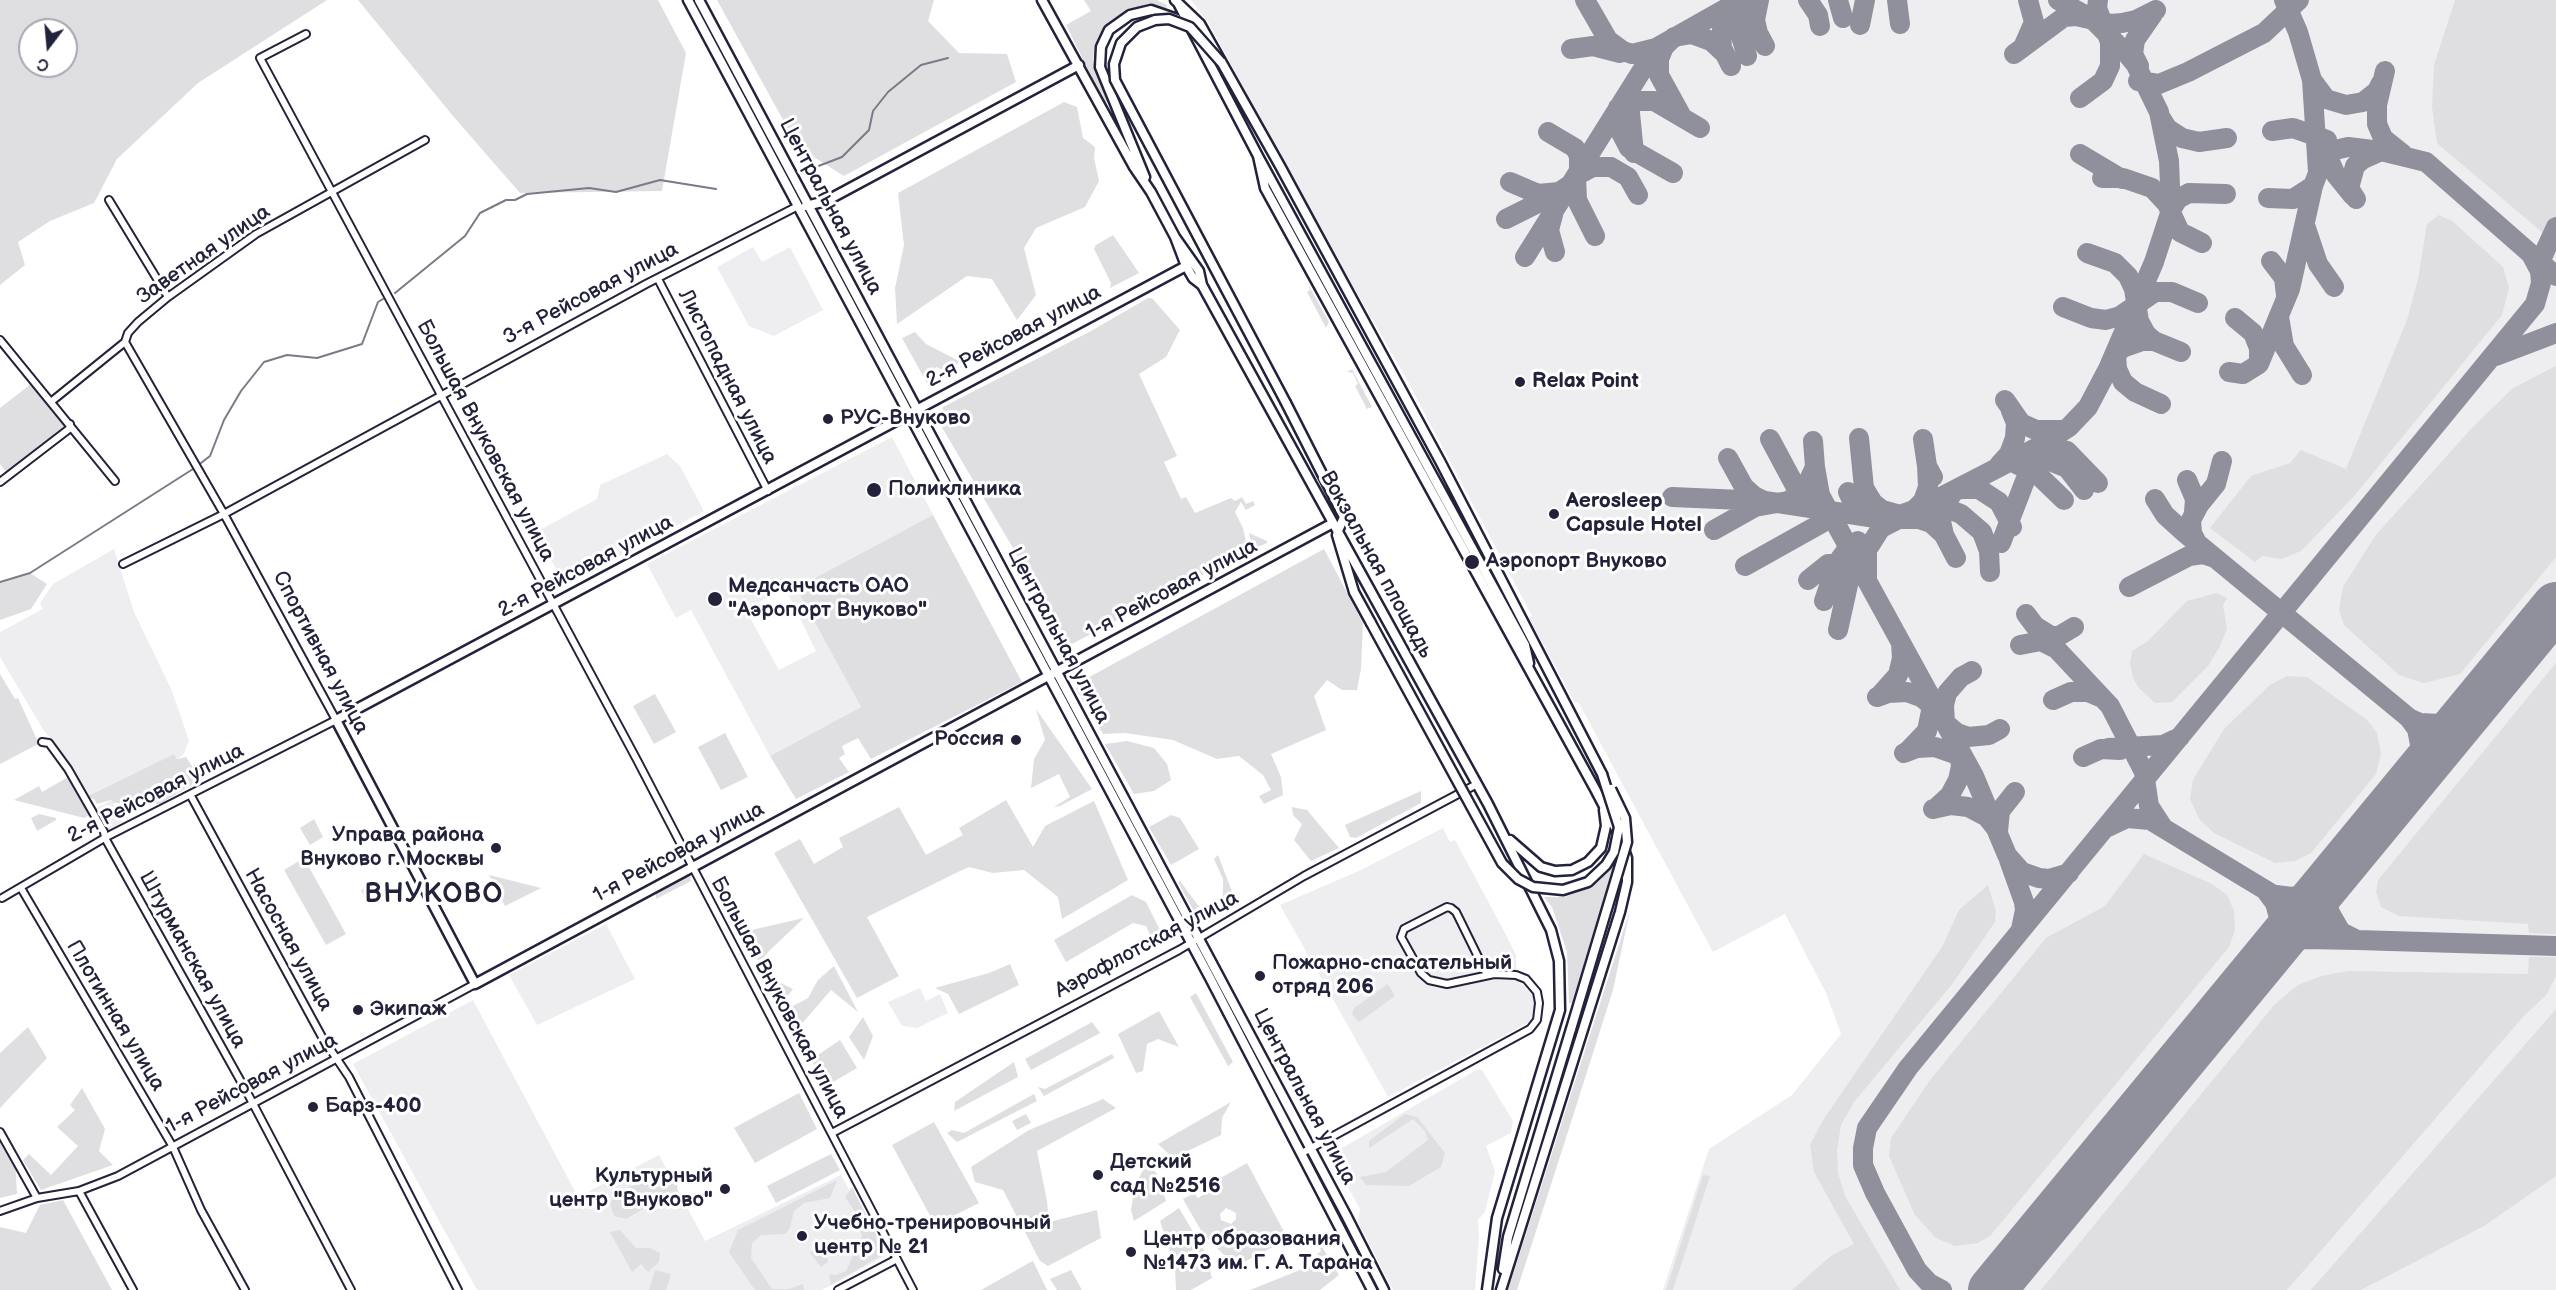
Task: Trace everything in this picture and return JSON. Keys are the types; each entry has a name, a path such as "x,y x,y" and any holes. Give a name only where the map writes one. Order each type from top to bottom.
{"main road":[{"name":"Центральная улица","path":"688,0 909,414 1053,674 1307,1151 1384,1290"},
{"name":"Центральная улица","path":"699,0 918,409 1053,674"},
{"name":"Вокзальная площадь","path":"1042,0 1134,167 1151,192 1175,237 1186,266 1193,278 1202,285 1477,784 1551,930 1559,962 1561,1000 1558,1020 1497,1218 1487,1290"},
{"path":"1174,0 1192,29 1258,156 1525,645 1531,672"},
{"path":"1174,0 1200,24 1440,461 1602,774 1622,808 1628,838 1508,1237 1501,1290"},
{"path":"1151,192 1100,67 1101,47 1105,36 1114,25 1125,18 1143,12 1165,14 1192,29"},
{"path":"1221,62 1190,27 1173,20 1160,19 1143,24 1125,39 1117,53 1114,75 1120,93 1286,403 1344,517 1336,527 1354,592 1502,863 1525,883 1543,890 1570,889 1588,882 1606,865 1614,852 1619,828 1602,774"},
{"name":"3-я Рейсовая улица","path":"798,206 810,206 826,201 1079,65"},
{"path":"1258,156 1265,188 1596,790 1625,847 1629,870 1626,889 1501,1290"},
{"name":"Вокзальная площадь","path":"1175,237 1201,273 1202,285"},
{"name":"2-я Рейсовая улица","path":"336,720 1186,266"},
{"path":"1330,307 1345,313"},
{"path":"1414,459 1428,466"},
{"name":"1-я Рейсовая улица","path":"475,984 1053,674 1336,527"},
{"name":"Спортивная улица","path":"336,720 475,984"},
{"path":"1504,835 1541,867 1560,872 1578,868 1594,857 1604,838 1605,814 1596,790"},
{"name":"Центральная улица","path":"1307,1151 1372,1290"}],"street":[{"name":"Большая Внуковская улица","path":"306,34 260,58 554,605 913,1290"},
{"name":"Заветная улица","path":"52,401 125,342 128,333 138,322 168,297 256,234 425,140"},
{"path":"109,200 168,297"},
{"name":"3-я Рейсовая улица","path":"123,564 224,514 441,395 798,206"},
{"name":"Листопадная улица","path":"658,279 768,491"},
{"path":"0,340 115,481"},
{"name":"Спортивная улица","path":"125,342 224,514 336,720"},
{"path":"0,471 3,480 69,429 70,424"},
{"name":"2-я Рейсовая улица","path":"2,898 105,838 336,720"},
{"name":"Штурманская улица","path":"42,742 50,743 104,832 105,838 252,1104 351,1290"},
{"name":"Аэрофлотская улица","path":"832,1133 1195,941 1304,876 1477,784"},
{"name":"Насосная улица","path":"191,796 322,1037 338,1058 458,1290"},
{"name":"Плотинная улица","path":"21,888 173,1147 201,1210 245,1290"},
{"path":"1307,1151 1535,1025 1539,1015 1539,1003 1530,983 1510,974 1487,975 1447,984 1428,980 1421,973 1401,937 1404,929 1447,907 1451,908 1456,912 1487,975"},
{"name":"1-я Рейсовая улица","path":"0,1211 37,1198 79,1191 118,1176 475,984"},
{"path":"0,1132 37,1198"},
{"path":"79,1191 133,1290"},
{"path":"838,1290 897,1259"}],"shaded area":[{"path":"0,0 327,0 198,83 117,159 94,203 50,221 18,242 25,265 0,285"},
{"path":"358,0 658,0 686,53 662,191 520,193 453,116"},
{"path":"717,0 934,0 928,21 959,53 1007,54 1016,82 844,176 798,147"},
{"path":"1084,0 1157,0 1167,5 1167,10 1149,5 1127,9 1106,25 1095,45 1093,61 1108,101 1105,104 1066,25 1091,11"},
{"name":"Аэропорт Внуково","path":"1191,0 2556,0 2556,1290 1663,1290 1709,1149 1792,1095 1841,1034 1826,993 1785,914 1713,952 1582,709 1578,702 1575,703 1529,618 1532,616 1406,378 1319,227 1208,22"},
{"path":"2455,0 2556,0 2556,244 2437,143 2432,107 2434,65"},
{"path":"1064,102 1077,107 1083,138 1095,147 1094,158 1099,181 1085,207 1036,228 1024,248 1036,295 1017,320 992,279 967,276 897,324 895,288 904,245 898,193"},
{"path":"2439,215 2452,221 2503,267 2509,288 2502,315 2355,495 2301,551 2281,559 2262,556 2255,562 2210,528 2251,476 2290,463 2301,450 2346,469 2407,320 2418,279 2427,224"},
{"path":"1113,235 1139,273 1110,288 1111,283 1094,249 1096,245"},
{"path":"753,247 762,262 790,247 823,310 774,336 749,326 717,267"},
{"path":"1308,284 1329,322 1326,328 1307,292 1310,290"},
{"path":"1148,298 1152,298 1180,330 1166,357 1139,374 1177,456 1164,462 1181,499 1186,497 1195,513 1231,498 1235,501 1242,497 1246,504 1253,501 1255,505 1246,510 1241,502 1235,512 1243,528 1248,551 1070,645 940,424 943,407 1091,331"},
{"path":"915,332 926,344 959,361 951,373 936,367 928,385 902,338"},
{"path":"2556,366 2556,557 2460,674 2424,683 2399,675 2344,625 2339,610 2343,587 2375,536 2471,429 2513,388"},
{"path":"1352,369 1372,407 1367,409 1355,386 1358,384 1353,373 1347,372"},
{"path":"31,384 66,426 6,472 0,464 0,408"},
{"name":"Медсанчасть ОАО \"Аэропорт Внуково\"","path":"892,437 933,515 796,588 861,707 770,756 691,610 676,618 647,564","holes":["785,588 816,651 779,670 745,609"]},
{"path":"667,454 680,466 704,511 565,585 536,532 597,499 600,485"},
{"path":"933,515 1022,682 871,759 858,738 842,746 845,754 839,758 849,772 796,799 770,756 861,707 796,588"},
{"path":"1249,533 1267,541 1267,543 1253,549"},
{"path":"114,549 134,612 172,691 189,741 183,755 177,759 174,754 86,797 61,751 44,731 0,657 0,632 43,609 40,603 53,584"},
{"path":"1324,549 1363,623 1361,669 1357,690 1342,690 1327,680 1314,696 1326,730 1271,754 1281,777 1283,795 1264,804 1259,796 1271,790 1263,775 1239,756 1217,759 1173,740 1125,733 1103,734 1076,689 1082,681"},
{"path":"30,573 47,584 31,609 0,620 0,582"},
{"path":"2217,593 2227,598 2223,605 2227,629 2219,648 2208,666 2172,702 2155,703 2139,688 2133,678 2130,663 2132,651 2148,641 2187,601"},
{"path":"2556,663 2556,934 2529,933 2528,924 2399,916 2381,907 2376,892 2378,880"},
{"path":"0,674 15,699 18,698 38,742 42,742 0,764"},
{"path":"2287,676 2307,677 2367,720 2377,733 2381,754 2376,774 2311,853 2295,861 2275,863 2214,833 2200,820 2190,799 2193,780 2224,729 2270,685"},
{"path":"655,694 676,732 654,744 633,706"},
{"path":"1036,709 1092,789 1060,806 1054,807 1070,797 1059,774 1031,788 1034,759 1045,740"},
{"path":"725,733 748,777 721,790 698,747"},
{"path":"1127,741 1154,748 1167,764 1171,780 1154,791 1134,794 1105,744"},
{"path":"174,754 177,759 186,757 197,774 198,781 160,804 114,803 111,800 97,804 94,799 86,797"},
{"path":"68,777 90,815 84,818 14,800 39,786 42,792"},
{"path":"1421,791 1421,803 1356,838 1350,837 1345,825"},
{"path":"112,800 123,822 104,832 92,810"},
{"path":"1006,800 1033,847 1045,826 1094,801 1128,880 1062,919 1058,897 1024,870 993,873 969,867 867,917 899,976 857,998 774,853 800,839 814,864 843,847 839,838 899,807 926,855 963,835 959,828"},
{"path":"1292,807 1307,810 1339,848 1311,861 1294,840 1302,824 1293,815"},
{"path":"39,814 56,818 56,820 37,831 31,818"},
{"path":"1171,815 1180,818 1199,849 1171,865 1149,827"},
{"path":"314,819 323,837 310,845 300,828"},
{"path":"1443,828 1450,842 1455,840 1516,955 1517,980 1533,995 1535,1013 1531,1021 1388,1097 1280,905 1361,870"},
{"path":"2144,854 2212,884 2227,895 2234,911 2235,930 2229,947 1990,1236 1978,1243 1955,1246 1936,1238 1915,1215 1889,1156 1891,1138 1930,1080 2046,938 2105,906"},
{"path":"1218,855 1233,894 1231,905 1212,917 1196,915 1178,882 1180,881 1200,908 1210,906 1223,895 1223,879 1214,859"},
{"path":"304,858 346,934 326,945 284,870"},
{"path":"1613,867 1572,1003 1569,1003 1567,952 1552,907 1544,897 1565,897 1586,889 1598,882"},
{"path":"685,874 690,875 691,881 656,899 656,891"},
{"path":"489,875 541,888 505,906"},
{"path":"376,882 384,895 367,904 361,890"},
{"path":"1988,885 1996,911 1995,922 1953,983 1854,1102 1841,1125 1837,1151 1838,1173 1845,1196 1900,1290 1792,1290 1832,1255 1854,1244 1814,1172 1810,1145 1823,1120 1942,947 1959,910"},
{"path":"1132,895 1146,902 1163,936 1155,946 1146,926 1133,923 1066,962 1054,940"},
{"path":"1630,910 1613,990 1566,1138 1517,1290 1508,1290"},
{"path":"804,918 769,951 759,963 747,931"},
{"path":"606,924 635,979 537,1025 509,975"},
{"path":"2529,957 2556,957 2556,976 2547,994 2523,1017 2287,1290 2041,1290 2275,1004 2298,985 2321,976 2348,971 2528,974"},
{"path":"1010,964 1019,985 959,1014 948,994 935,988 989,973"},
{"path":"834,966 858,1012 831,990 799,1027 789,1011 793,1006 808,998 818,980"},
{"path":"781,983 793,989 781,1005 774,988"},
{"path":"1388,984 1395,996 1359,1022 1352,1014 1354,1008"},
{"path":"920,988 926,1001 940,994 948,1013 917,1028 902,1026 888,1002"},
{"path":"1196,993 1233,1062 1228,1066 1190,997"},
{"path":"473,1000 578,1197 659,1155 705,1241 841,1175 885,1256 822,1290 477,1290 353,1064"},
{"path":"2556,1009 2556,1176 2484,1226 2361,1290 2311,1290"},
{"path":"1159,1011 1179,1047 1158,1039 1147,1044 1143,1071 1136,1073 1118,1034"},
{"path":"863,1017 873,1036 864,1060 849,1037"},
{"path":"1092,1022 1100,1033 1031,1070 1025,1059"},
{"path":"28,1027 47,1058 0,1108 0,1053"},
{"path":"795,1032 815,1057 840,1040 857,1068 826,1086"},
{"path":"1112,1054 1114,1058 1044,1096 1038,1087 1045,1089"},
{"path":"1014,1062 1018,1077 954,1111 955,1102"},
{"path":"1478,1069 1482,1070 1513,1121 1511,1133 1486,1146 1495,1171 1485,1212 1478,1220 1475,1290 1393,1290 1358,1222 1360,1209 1330,1155"},
{"path":"82,1088 105,1129 99,1151 113,1165 41,1190 23,1160 29,1154 51,1175 78,1146 57,1127 75,1110 70,1105"},
{"path":"799,1093 817,1129 755,1163 734,1128"},
{"path":"1034,1094 1037,1101 957,1142 947,1133 952,1130 964,1133"},
{"path":"1103,1099 1116,1108 1037,1151 1049,1222 1097,1210 1101,1238 1048,1266 1040,1261 1003,1190 975,1182 971,1167 1029,1130"},
{"path":"1231,1102 1222,1118 1221,1135 1173,1158 1158,1144"},
{"path":"1026,1114 1031,1123 1017,1130 1012,1121"},
{"path":"1405,1114 1417,1117 1445,1153 1441,1167 1409,1186 1366,1185 1360,1177 1386,1172 1428,1140 1425,1131 1413,1119 1369,1148 1369,1141"},
{"path":"934,1122 979,1203 935,1225 892,1145"},
{"path":"0,1135 15,1158 17,1194 0,1198"},
{"path":"831,1154 840,1170 776,1203 767,1186"},
{"path":"1147,1162 1157,1174 1166,1201 1134,1221 1131,1210 1135,1186"},
{"path":"1247,1163 1288,1239 1246,1261 1231,1262 1203,1234 1183,1199 1194,1193 1198,1198 1208,1192 1205,1187","holes":["1226,1208 1236,1213 1236,1219 1231,1224 1221,1220 1220,1214"]},
{"path":"672,1171 677,1183 678,1197 650,1205 626,1219 614,1216 610,1204 616,1192"},
{"path":"1703,1175 1710,1176 1673,1290 1666,1290"},
{"path":"837,1180 830,1198 804,1203 794,1211 790,1228 785,1234 761,1235 752,1243 751,1258 772,1289 788,1289 803,1284 804,1290 755,1290 729,1252 738,1230"},
{"path":"852,1187 875,1232 882,1255 831,1285 829,1274 836,1275 846,1271 862,1236 857,1215 845,1197"},
{"path":"63,1200 112,1290 0,1290 0,1227 26,1233 40,1205"},
{"path":"1179,1208 1205,1252 1212,1278 1191,1290 1176,1290 1175,1267 1160,1221"},
{"path":"620,1230 636,1248 650,1248 660,1253 659,1262 648,1272 641,1264 632,1272 610,1232"},
{"path":"1316,1237 1339,1275 1320,1290 1250,1290 1300,1270 1321,1251"},
{"path":"817,1246 825,1248 827,1253 828,1262 821,1267 810,1253"},
{"path":"1033,1261 1047,1290 981,1290 1029,1263"},
{"path":"655,1270 671,1274 666,1290 649,1290"},
{"path":"1071,1270 1082,1290 1057,1290 1050,1279"}],"waterway":[{"path":"808,170 842,157 869,130 873,111 888,92 921,65 948,58"},
{"path":"395,293 465,236 480,213 506,200 515,200 527,194 589,188 616,192 660,180 716,189"},
{"path":"201,463 210,456 224,420 241,391 264,362 287,355 317,358 362,344 378,302 383,299"},
{"path":"0,582 30,573 193,469"}],"taxiway":[{"path":"1585,0 1608,40 1623,51 1632,54 1656,48 1741,0"},
{"path":"1759,0 1755,20 1758,33 1765,46"},
{"path":"1808,0 1818,15 1820,26"},
{"path":"1838,0 1843,18"},
{"path":"1860,25 1865,0"},
{"path":"1897,0 1900,24"},
{"path":"2024,45 2034,22 2028,0"},
{"path":"1867,579 1867,550 1881,528 2038,447 2069,427 2088,407 2108,369 2154,262 2171,210 2169,161 2159,112 2136,65 2127,54 2092,19 2058,0"},
{"path":"2080,98 2103,81 2110,66 2110,42 2097,8 2098,0"},
{"path":"2284,0 2298,32 2312,80 2318,172"},
{"path":"2138,81 2159,84 2188,72 2264,33 2299,0"},
{"path":"1731,66 1722,48 1721,34 1726,16 1736,4"},
{"path":"1742,10 1738,27 1747,56"},
{"path":"2014,54 2064,17 2076,16 2111,24 2136,20 2156,10"},
{"path":"2139,66 2133,54 2135,40 2153,14"},
{"path":"1715,17 1738,18 1758,33"},
{"path":"1681,115 1659,75 1659,59 1664,47 1674,37 1692,34 1711,41 1725,54"},
{"path":"1571,49 1593,46 1620,53"},
{"path":"1525,257 1656,48"},
{"path":"2385,71 2377,105 2377,124 2383,138 2403,154"},
{"path":"2312,80 2326,99 2346,105 2363,102 2377,91 2381,83"},
{"path":"1628,93 1634,153"},
{"path":"1673,173 1629,148 1617,125 1618,108 1634,101 1654,101 1700,128"},
{"path":"2161,118 2168,129 2182,138 2199,142 2227,138"},
{"path":"2272,131 2293,128 2327,140"},
{"path":"1548,132 1575,148 1579,156 1579,172"},
{"path":"2229,372 2243,374 2259,364 2290,289 2313,186 2323,160 2335,150 2348,147 2381,151 2426,162 2556,276"},
{"path":"2324,148 2336,175 2353,196"},
{"path":"2356,199 2349,188 2355,166 2363,159 2381,151"},
{"path":"2080,154 2122,179"},
{"path":"1595,236 1577,200 1576,176 1593,167 1611,167 1628,177 1638,195"},
{"path":"2102,178 2123,178 2152,188 2167,204 2180,232 2202,243"},
{"path":"1510,182 1538,194 1559,192 1571,184"},
{"path":"2268,198 2293,199 2313,186"},
{"path":"2171,210 2178,199 2189,193 2226,194"},
{"path":"1506,219 1554,195"},
{"path":"1553,215 1549,230 1555,252"},
{"path":"2540,262 2556,227"},
{"path":"2306,228 2318,264 2334,287"},
{"path":"2087,253 2115,263 2128,276 2134,289 2139,321 2146,334 2154,341"},
{"path":"1942,1290 1929,1283 1917,1270 1875,1193 1863,1165 1863,1148 1867,1128 1908,1068 2535,304 2541,283 2540,271 2531,254"},
{"path":"2271,261 2284,278 2286,295"},
{"path":"2063,307 2091,318 2106,320 2120,316 2155,292 2172,292 2198,303"},
{"path":"2279,317 2284,346 2302,375"},
{"path":"2235,318 2253,333 2259,348 2259,362"},
{"path":"2496,356 2556,333"},
{"path":"2113,358 2122,348 2142,341 2154,341 2181,352"},
{"path":"2116,353 2117,369 2123,382 2135,392 2161,404"},
{"path":"2005,400 2021,423 2036,430 2064,430"},
{"path":"1999,465 2009,454 2015,438 2016,423 2011,411"},
{"path":"1859,438 1864,488 1873,503 1882,510 1900,515 1914,510 1923,501 1928,487 1927,466"},
{"path":"1770,439 1800,495 1808,504"},
{"path":"1923,439 1927,466 1933,477"},
{"path":"1714,530 1755,507 1788,501 1804,491 1815,467 1813,441"},
{"path":"2001,543 2038,447 2047,446 2067,451 2098,483"},
{"path":"2021,456 2043,458 2067,468 2084,490"},
{"path":"1728,458 1744,487 1762,500"},
{"path":"2197,543 2192,533 2191,520 2199,505 2216,484 2222,461"},
{"path":"2018,465 2033,470 2064,500"},
{"path":"1815,467 1820,495 1974,776 2007,855 2022,872 2039,878 2049,879 2069,873"},
{"path":"2187,480 2195,499 2194,512"},
{"path":"1944,535 1941,521 1943,507 1955,490 1962,489 1979,489 1999,502 2012,527"},
{"path":"1848,492 1855,507 1866,516"},
{"path":"1672,497 1765,501 1895,521"},
{"path":"2155,499 2165,515 2186,534 2409,718"},
{"path":"1933,507 1943,507 1961,514 1982,532 1989,551 1990,572"},
{"path":"1745,566 1829,519 1845,514"},
{"path":"1900,519 1919,519 1931,523 1944,535 1956,558"},
{"path":"1824,601 1837,563 1848,548 1858,541"},
{"path":"1838,630 1850,576 1848,550"},
{"path":"2129,587 2189,556 2203,554 2215,558"},
{"path":"1808,580 1828,564 1846,564"},
{"path":"2026,614 2035,626 2051,636 2059,636 2074,627"},
{"path":"2035,626 2110,706 2144,772 2149,806 2162,826"},
{"path":"2020,645 2041,641 2055,648"},
{"path":"1880,695 1898,675 1902,658 1901,643"},
{"path":"1972,671 1961,677 1947,693 1944,705 1945,723 1957,733 1968,737 1989,735 2000,729"},
{"path":"1877,697 1888,693 1907,692 1921,697 1936,709"},
{"path":"2053,700 2071,692 2088,692 2100,697"},
{"path":"1908,751 1927,731 1931,711 1930,699"},
{"path":"2411,779 2420,760 2421,750 2417,729 2409,718 2420,723 2441,724 2451,722 2470,710"},
{"path":"2108,748 2163,745 2180,737"},
{"path":"1904,753 1917,748 1935,747 1955,754 1965,763"},
{"path":"2083,757 2101,749 2120,750"},
{"path":"1938,806 1950,795 1958,780 1961,766 1959,752"},
{"path":"1933,809 1951,805 1968,807 1987,817 1998,831 2000,811 2015,792"},
{"path":"2108,827 2127,818 2150,820 2328,928 2357,940 2556,946"},
{"path":"2009,860 2024,902 2025,910 2021,929"},
{"path":"2276,895 2292,897 2310,893 2319,889 2333,876"},
{"path":"2274,946 2305,939 2357,940 2341,932 2330,913 2326,899 2333,876"},
{"path":"2266,891 2275,903 2279,918 2274,946"},
{"path":"1979,1290 2005,1274"}],"runway":[{"path":"1992,1290 2556,606"}],"place":[{"name":"Relax Point","path":"1520,382"},
{"name":"РУС-Внуково","path":"828,419"},
{"name":"Поликлиника","path":"874,490"},
{"name":"Aerosleep Capsule Hotel","path":"1554,514"},
{"name":"Аэропорт Внуково","path":"1472,562"},
{"name":"Медсанчасть ОАО \"Аэропорт Внуково\"","path":"715,599"},
{"name":"Россия","path":"1016,740"},
{"name":"Управа района Внуково г. Москвы","path":"496,848"},
{"name":"Пожарно-спасательный отряд 206","path":"1260,976"},
{"name":"Экипаж","path":"358,1010"},
{"name":"Барз-400","path":"313,1107"},
{"name":"Детский сад №2516","path":"1098,1175"},
{"name":"Культурный центр \"Внуково\"","path":"725,1189"},
{"name":"Учебно-тренировочный центр № 21","path":"802,1236"},
{"name":"Центр образования №1473 им. Г. А. Тарана","path":"1131,1252"}],"district":[{"name":"ВНУКОВО","path":"434,895"}]}
